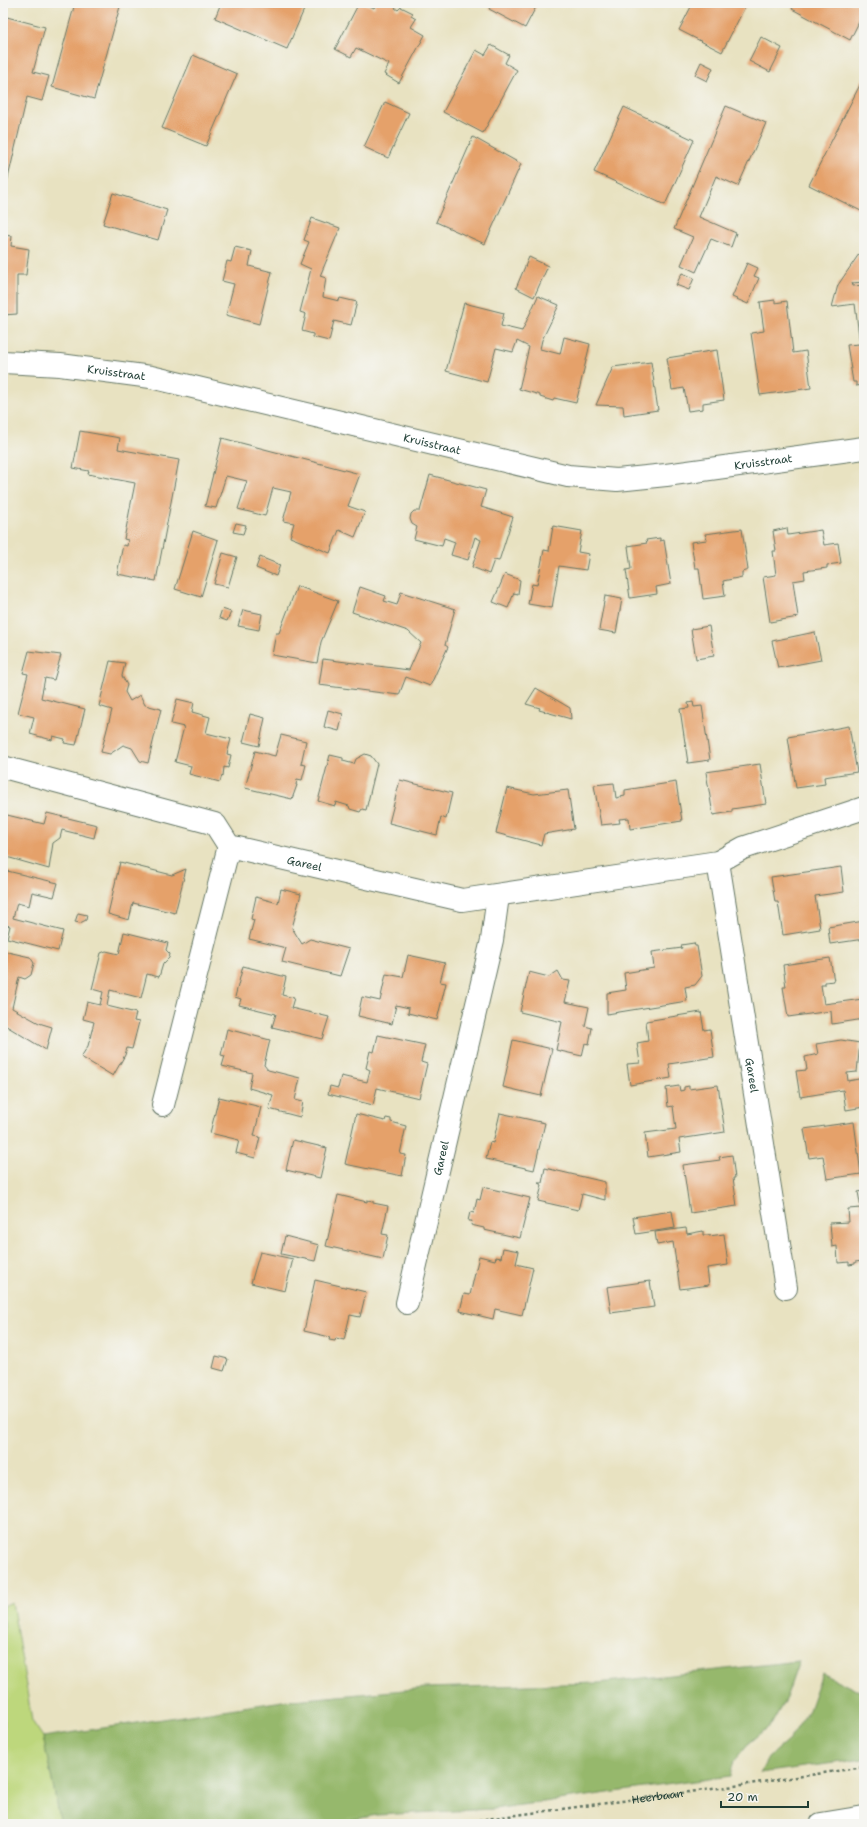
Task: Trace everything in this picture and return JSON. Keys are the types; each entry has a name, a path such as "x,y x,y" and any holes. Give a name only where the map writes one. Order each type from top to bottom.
{"street":[{"name":"Kruisstraat","path":"3,362 60,365 151,377 568,476 617,480 864,448"},
{"path":"3,767 215,824 229,846 163,1105"},
{"name":"Gareel","path":"229,846 462,900 498,896 718,862 743,848 864,808"},
{"name":"Gareel","path":"718,862 786,1288"},
{"name":"Gareel","path":"407,1303 492,940 498,896"},
{"path":"821,1824 864,1817"}],"path":[{"name":"Heerbaan","path":"449,1824 864,1767"}],"green space":[{"path":"12,1602 32,1721 43,1737 61,1824 3,1824 3,1606"},
{"path":"799,1661 786,1698 771,1725 747,1745 734,1761 730,1776 493,1809 376,1815 333,1824 61,1824 43,1737 283,1701 426,1688 598,1683"},
{"path":"822,1673 864,1694 864,1759 760,1773 768,1758 789,1740 809,1710"}],"building":[{"path":"75,3 121,3 94,99 52,87"},
{"path":"221,3 303,3 306,5 287,49 215,18"},
{"path":"359,3 364,3 374,8 376,3 393,3 397,5 395,8 398,10 401,7 413,13 411,16 416,19 411,27 425,35 399,83 384,74 389,64 356,48 351,57 335,49"},
{"path":"492,3 538,3 525,28 489,9"},
{"path":"693,3 747,3 722,52 679,30"},
{"path":"795,3 864,3 864,12 850,40 792,9"},
{"path":"3,16 45,27 33,72 49,76 42,101 27,97 4,195"},
{"path":"761,37 782,48 770,72 749,61"},
{"path":"491,45 509,55 505,63 517,70 483,133 443,112 476,50 485,55"},
{"path":"193,55 237,74 206,146 162,128"},
{"path":"701,62 713,68 707,81 695,75"},
{"path":"864,77 864,210 863,212 809,185"},
{"path":"385,102 409,113 388,158 364,147"},
{"path":"726,106 766,123 738,186 716,176 699,217 736,233 731,247 711,239 696,272 681,265 693,237 674,229"},
{"path":"624,107 694,140 665,205 594,172"},
{"path":"473,137 521,164 485,244 436,222"},
{"path":"113,193 167,210 158,240 103,224"},
{"path":"312,218 340,228 320,276 326,278 323,297 339,301 340,298 357,302 351,325 334,321 329,341 313,337 313,334 302,331 306,314 300,312 311,269 300,264 309,242 304,240"},
{"path":"3,235 12,236 11,246 29,249 26,275 17,275 17,314 3,315"},
{"path":"235,247 252,251 249,266 272,272 259,324 226,315 234,284 222,281 227,261 231,262"},
{"path":"859,254 864,257 864,282 852,283 853,286 864,285 864,385 856,386 856,382 853,382 847,345 860,344 855,304 832,307 838,285"},
{"path":"529,257 548,266 534,297 516,288"},
{"path":"747,263 758,268 754,276 759,278 748,304 732,297"},
{"path":"682,273 694,278 689,290 676,285"},
{"path":"538,296 559,305 542,340 540,349 560,354 564,337 590,344 576,403 554,398 553,401 540,397 540,395 519,389 529,347 517,341 513,352 496,348 487,382 446,371 464,303 504,313 501,326 522,331"},
{"path":"775,300 775,303 787,301 793,353 806,351 811,388 760,395 751,333 764,331 760,302"},
{"path":"717,350 724,400 703,403 703,409 688,411 684,388 672,390 667,358"},
{"path":"651,362 658,410 624,415 623,406 596,405 613,367"},
{"path":"80,431 120,438 118,449 179,460 156,581 117,574 123,545 127,546 128,540 124,539 135,483 88,474 89,471 73,468"},
{"path":"222,438 360,474 348,506 365,512 355,537 339,530 330,553 290,537 294,523 283,521 291,492 273,488 265,516 238,509 247,481 226,476 216,508 205,506"},
{"path":"430,475 486,490 481,507 513,517 499,561 494,560 489,574 472,567 481,540 475,537 468,560 451,555 455,542 444,538 442,546 414,539 417,527 412,524 410,519 411,514 414,511 420,511"},
{"path":"236,523 246,525 243,534 233,532"},
{"path":"553,526 582,531 578,552 589,554 586,570 559,566 552,608 528,604 532,584 537,585 544,550 549,551"},
{"path":"787,528 788,535 821,530 824,545 838,543 841,563 827,565 827,568 804,571 805,579 793,581 798,617 770,622 763,577 776,575 773,551 776,551 773,531"},
{"path":"742,529 748,570 742,572 742,577 723,581 725,596 703,599 699,568 695,568 691,542 707,540 705,534"},
{"path":"193,531 218,540 201,597 175,589"},
{"path":"660,538 660,541 664,540 671,584 656,587 657,594 630,598 626,570 631,569 628,546 647,543 646,540"},
{"path":"223,553 237,557 228,587 214,584"},
{"path":"260,557 280,565 276,576 256,568"},
{"path":"505,574 520,580 518,594 514,593 508,608 493,602"},
{"path":"297,586 338,601 321,642 317,663 272,655 276,633 279,633"},
{"path":"360,587 386,596 384,601 397,605 401,592 455,609 445,645 448,647 430,686 406,677 399,695 319,685 323,659 409,670 421,643 408,631 352,612"},
{"path":"605,596 622,599 616,633 599,630"},
{"path":"222,609 231,612 227,621 219,618"},
{"path":"243,610 262,614 259,630 238,626"},
{"path":"709,626 714,656 696,659 691,629"},
{"path":"815,632 821,660 778,668 772,641"},
{"path":"29,651 61,655 54,680 45,678 41,698 85,709 76,745 64,743 65,739 53,736 52,740 30,734 34,717 18,713 28,674 23,673"},
{"path":"110,661 125,663 122,676 127,685 125,692 130,701 140,695 145,705 161,709 148,763 140,761 132,748 123,745 110,754 101,752 112,710 99,706"},
{"path":"536,688 570,708 571,719 539,710 540,708 526,704"},
{"path":"177,699 194,703 192,712 210,717 206,733 231,739 227,754 231,755 228,768 224,767 223,776 222,775 220,782 189,774 191,766 175,762 184,727 171,724"},
{"path":"693,702 694,707 702,706 710,760 688,763 680,709 689,708 688,703"},
{"path":"328,710 343,714 339,731 324,727"},
{"path":"250,714 265,718 259,746 243,742"},
{"path":"849,726 857,772 824,777 825,784 796,788 788,737"},
{"path":"281,735 306,741 301,764 306,765 302,780 297,779 297,785 292,799 245,788 255,751 275,756"},
{"path":"365,754 371,756 377,764 366,810 362,809 360,812 350,809 349,806 336,802 335,806 318,801 330,755 343,758 343,761 354,764 356,759"},
{"path":"760,764 766,804 732,809 732,812 713,815 706,772"},
{"path":"400,780 452,793 446,819 441,817 437,835 389,823"},
{"path":"676,782 682,821 630,829 629,818 619,819 620,823 601,825 594,785 614,783 616,798 625,796 625,790"},
{"path":"507,788 534,794 568,790 574,829 544,834 541,845 496,833"},
{"path":"47,813 97,825 94,838 62,830 60,838 53,843 49,869 3,856 3,814 44,824"},
{"path":"120,862 172,875 186,869 175,913 133,903 129,920 108,914"},
{"path":"841,867 844,892 815,896 820,929 783,935 778,902 775,902 771,877"},
{"path":"3,870 58,883 54,897 32,892 29,906 17,903 13,918 63,931 58,951 7,938 10,926 3,924"},
{"path":"281,889 301,894 292,928 302,944 310,939 349,949 340,976 282,962 286,948 249,939 254,920 251,919 256,897 278,903"},
{"path":"78,913 87,915 86,920 80,923 75,922"},
{"path":"864,921 864,939 830,944 828,927"},
{"path":"124,932 168,943 166,950 170,954 169,958 163,964 159,977 147,974 141,998 110,990 107,1006 136,1013 134,1021 139,1022 132,1049 127,1048 125,1055 113,1076 81,1057 88,1046 94,1022 83,1019 87,1002 100,1005 103,992 92,989 101,953 106,951 119,954"},
{"path":"694,943 695,946 697,946 702,976 695,985 685,987 687,1001 607,1014 607,993 626,990 624,973 654,968 652,952 682,948 681,945"},
{"path":"3,951 30,957 34,963 31,975 25,979 19,977 12,1008 39,1023 52,1027 46,1050 3,1024"},
{"path":"408,955 445,963 440,982 446,983 437,1020 408,1013 409,1008 396,1005 392,1024 358,1016 362,997 380,1001 386,974 403,977"},
{"path":"830,958 834,981 825,982 825,985 821,985 824,1004 863,999 864,1019 832,1024 831,1011 788,1017 783,987 786,987 783,965"},
{"path":"243,966 286,977 282,995 294,998 291,1008 329,1017 322,1039 272,1027 276,1014 239,1005 241,999 235,997"},
{"path":"558,971 563,980 570,981 565,1002 589,1007 585,1026 592,1028 589,1044 585,1043 582,1056 556,1050 562,1022 520,1012 529,972 549,977"},
{"path":"701,1012 704,1030 710,1029 714,1057 669,1064 671,1078 630,1085 627,1064 640,1063 637,1043 648,1041 646,1021"},
{"path":"227,1029 270,1040 264,1065 268,1070 300,1078 295,1100 303,1102 300,1117 269,1109 273,1095 249,1088 252,1073 222,1066 225,1056 221,1055"},
{"path":"378,1035 425,1045 421,1062 427,1064 419,1098 377,1088 373,1105 328,1094 330,1086 338,1088 341,1076 367,1082 370,1070 366,1068 370,1051 374,1052"},
{"path":"513,1040 552,1049 541,1096 503,1087"},
{"path":"841,1040 860,1043 857,1072 847,1073 848,1081 864,1078 864,1107 846,1110 843,1090 800,1097 796,1071 807,1070 805,1057 818,1054 816,1044"},
{"path":"718,1085 725,1132 679,1139 681,1152 648,1157 645,1133 676,1129 673,1106 668,1107 666,1088 679,1086 680,1091 684,1090 684,1087 689,1086 689,1089"},
{"path":"219,1097 261,1107 254,1136 260,1137 255,1158 236,1153 239,1140 210,1133"},
{"path":"500,1113 545,1123 534,1170 486,1159 490,1142 493,1143"},
{"path":"356,1114 385,1121 386,1118 391,1119 391,1122 406,1126 400,1154 406,1155 402,1176 345,1164"},
{"path":"854,1122 861,1174 827,1179 823,1156 809,1158 804,1129"},
{"path":"293,1140 327,1148 320,1178 286,1170"},
{"path":"732,1155 735,1178 733,1178 737,1206 690,1213 683,1165 720,1160 719,1157"},
{"path":"545,1168 605,1182 605,1200 582,1194 578,1210 538,1201 542,1185 538,1183 542,1183"},
{"path":"483,1187 530,1198 520,1238 484,1230 484,1228 471,1225 472,1221 468,1221 470,1212 474,1213 477,1199 480,1200"},
{"path":"864,1191 863,1261 855,1262 855,1264 849,1265 849,1262 838,1263 837,1246 832,1247 830,1223 849,1222 848,1209 861,1208 858,1192"},
{"path":"338,1195 367,1202 367,1200 373,1201 373,1203 388,1206 382,1234 388,1235 383,1259 326,1246"},
{"path":"672,1211 675,1228 636,1234 633,1217"},
{"path":"686,1228 687,1234 703,1231 703,1235 709,1236 724,1234 728,1265 707,1268 709,1285 680,1289 673,1242 657,1245 655,1232"},
{"path":"285,1236 319,1245 315,1261 281,1254"},
{"path":"503,1248 519,1251 516,1264 533,1268 522,1315 495,1309 493,1319 460,1311 464,1294 470,1295 479,1256 495,1260 496,1257 501,1258"},
{"path":"260,1252 293,1259 285,1291 251,1283"},
{"path":"315,1280 366,1292 360,1317 350,1315 344,1340 336,1338 335,1341 329,1340 330,1337 304,1331"},
{"path":"650,1281 654,1307 611,1313 607,1287"},
{"path":"216,1356 228,1359 224,1371 213,1368"}]}
